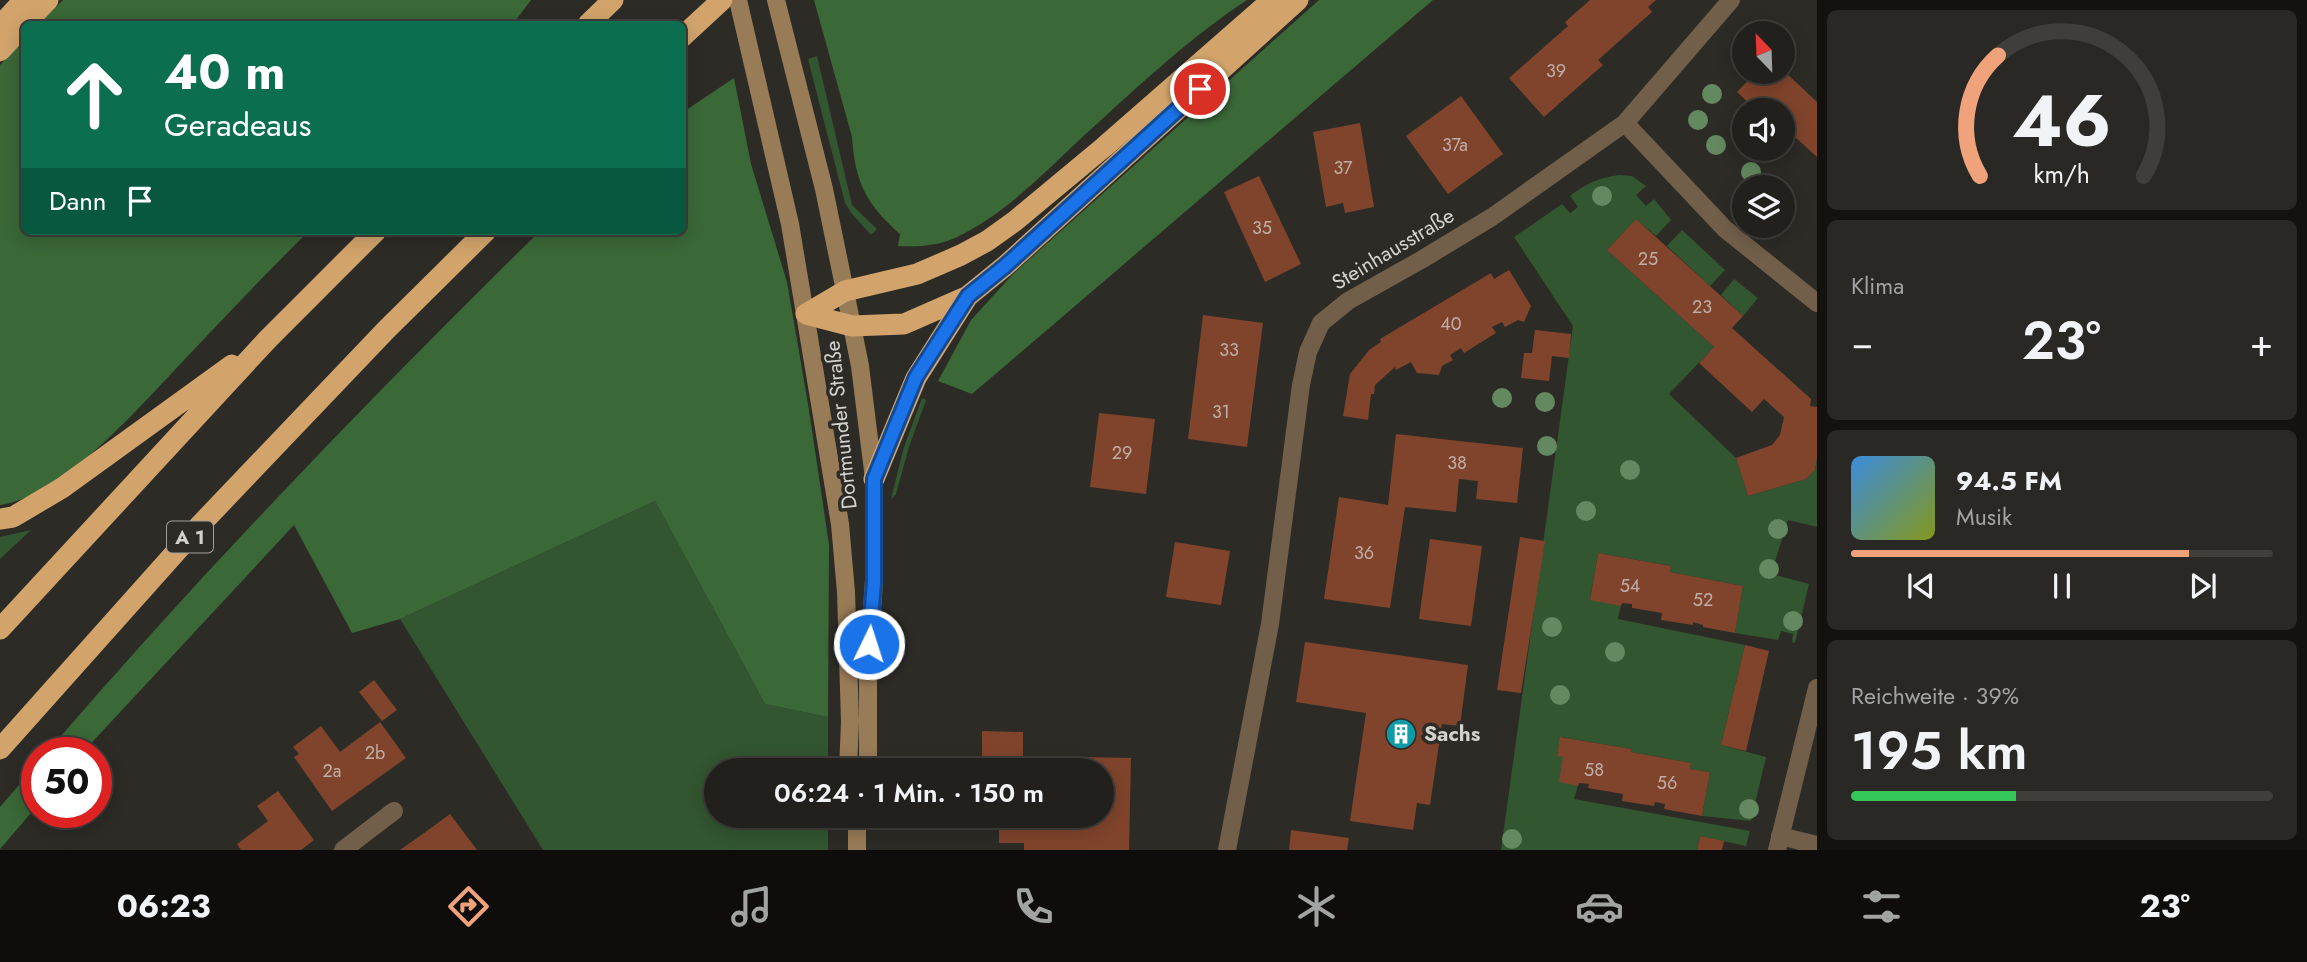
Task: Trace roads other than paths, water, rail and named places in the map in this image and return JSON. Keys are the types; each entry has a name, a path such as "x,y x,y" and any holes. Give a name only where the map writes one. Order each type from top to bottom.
{"highway":[{"path":"0,26 24,0"},
{"path":"29,21 48,0"},
{"path":"591,21 613,0"},
{"path":"686,33 722,0"},
{"path":"806,314 845,290 917,274 987,241 1016,221 1104,147 1272,0"},
{"path":"806,314 852,326 904,324 968,296 1005,266 1298,0"},
{"path":"0,51 21,29"},
{"path":"0,629 268,339 372,235"},
{"name":"A 1","path":"0,749 200,526 386,330 482,235"},
{"path":"874,479 916,377 968,296"},
{"path":"0,519 13,517 62,488 268,339"}],"main road":[{"name":"Dortmunder Straße","path":"738,0 790,224 840,524 850,696 848,758"},
{"name":"Dortmunder Straße","path":"776,0 824,189 845,290 874,479 874,582 867,665 869,758"},
{"path":"857,828 857,850"}],"street":[{"name":"Steinhausstraße","path":"1227,850 1270,624 1301,385 1308,352 1321,323 1348,301 1492,217 1625,123 1731,0"},
{"path":"1625,123 1725,229 1817,303"},
{"path":"1817,688 1779,843 1817,845"},
{"path":"343,850 394,811"}],"place":[{"name":"Sachs","path":"1401,734"}]}
